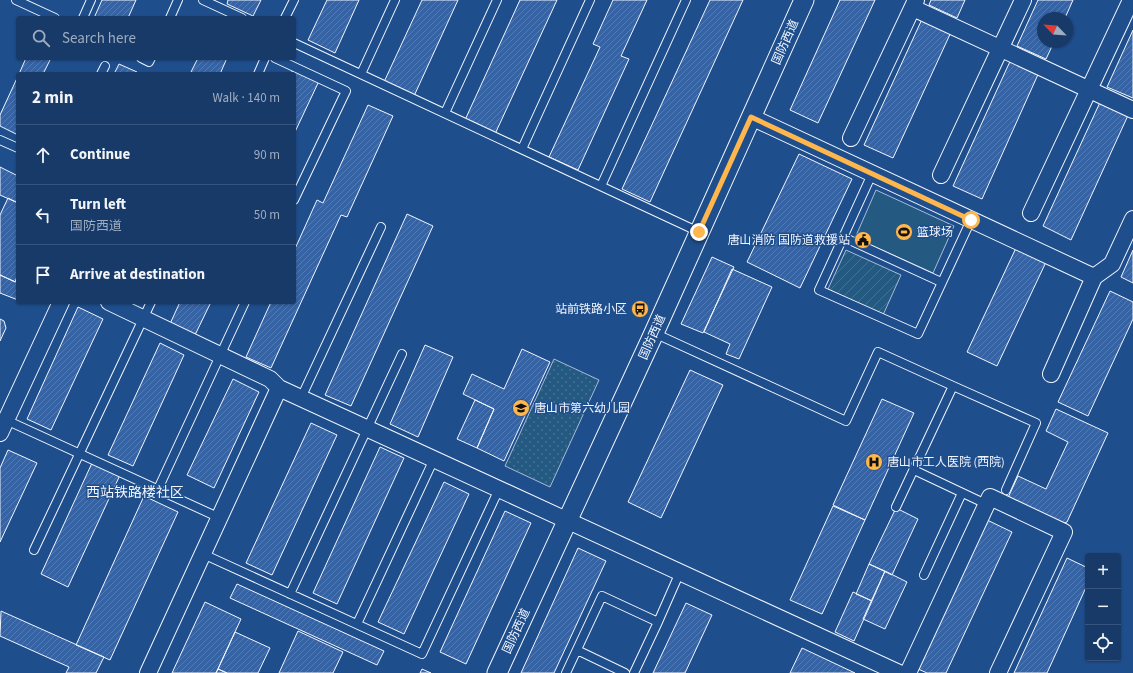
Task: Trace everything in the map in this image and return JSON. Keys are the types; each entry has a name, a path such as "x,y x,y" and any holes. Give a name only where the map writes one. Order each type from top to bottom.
{"street":[{"name":"国防西道","path":"496,673 654,333 804,0"},
{"path":"941,175 1023,0"},
{"path":"1031,213 1131,0"},
{"path":"851,138 914,4 1000,49 1133,110"},
{"path":"751,117 1094,277"},
{"path":"1051,374 1094,277 1112,264 1133,219"},
{"path":"3,426 60,304"},
{"path":"113,304 270,379 279,388 899,673"},
{"path":"148,673 279,388"},
{"path":"908,673 990,497 1064,532 998,673"}],"lane":[{"path":"16,0 51,16"},
{"path":"83,16 91,0"},
{"path":"171,16 178,0"},
{"path":"203,0 238,16"},
{"path":"286,16 294,0"},
{"path":"361,74 395,0"},
{"path":"445,113 497,0"},
{"path":"522,149 590,0"},
{"path":"601,186 686,0"},
{"path":"296,43 699,232"},
{"path":"259,72 264,60"},
{"path":"280,60 346,91 296,196"},
{"path":"102,72 105,66"},
{"path":"0,140 16,147"},
{"path":"872,174 819,290 918,334 971,220"},
{"path":"301,398 381,227"},
{"path":"843,237 941,282"},
{"path":"34,550 150,304"},
{"path":"158,489 244,304"},
{"path":"654,333 846,421 878,352 1036,423 1006,490"},
{"path":"290,594 366,428 402,354"},
{"path":"896,507 953,386"},
{"path":"3,426 79,454 220,518"},
{"path":"357,624 434,459"},
{"path":"914,470 986,504"},
{"path":"203,554 422,654 500,489"},
{"path":"924,574 962,493"},
{"path":"634,673 680,572"},
{"path":"566,673 602,596 658,622"},
{"path":"577,650 625,673"}],"shaded area":[{"name":"篮球场","path":"876,190 954,226 933,273 855,238"},
{"path":"846,250 901,275 883,315 828,289"},
{"path":"554,359 599,380 550,487 505,466"}],"building":[{"path":"102,0 136,0 129,16 95,16"},
{"path":"228,0 261,0 253,16 227,4"},
{"path":"327,0 359,0 335,53 308,40"},
{"path":"422,0 458,0 414,96 384,82"},
{"path":"520,0 557,0 495,134 465,120"},
{"path":"613,0 647,0 621,56 629,59 578,170 549,157 600,47 593,44"},
{"path":"710,0 743,0 650,202 622,189"},
{"path":"840,0 875,0 818,123 790,110"},
{"path":"931,0 965,0 957,18 929,5"},
{"path":"1038,0 1073,0 1068,12 1037,12 1037,48 1051,48 1046,59 1017,46"},
{"path":"923,17 952,30 893,158 864,145"},
{"path":"1133,30 1133,98 1107,87"},
{"path":"1012,57 1040,70 982,199 953,186"},
{"path":"25,60 50,60 44,72 20,72"},
{"path":"197,60 226,60 221,72 191,72"},
{"path":"119,64 137,72 115,72"},
{"path":"293,69 319,81 296,130 296,72 292,72"},
{"path":"16,80 16,134 0,126 0,115"},
{"path":"1102,98 1130,111 1071,240 1043,226"},
{"path":"368,105 393,116 347,217 341,215 271,368 246,357 270,304 296,304 296,247 317,200 323,203"},
{"path":"799,154 852,179 800,288 747,262"},
{"path":"0,167 16,175 16,202 0,195"},
{"path":"8,198 16,202 15,282 0,275 0,215"},
{"path":"407,214 433,226 351,406 325,395"},
{"path":"1016,248 1046,262 997,366 967,352"},
{"path":"1133,250 1133,283 1121,277"},
{"path":"712,257 734,267 703,333 681,324"},
{"path":"732,269 772,287 739,359 726,354 730,344 704,332"},
{"path":"0,275 16,282 16,299 0,293"},
{"path":"1110,291 1133,302 1133,319 1088,416 1058,402"},
{"path":"179,304 210,304 194,337 169,326"},
{"path":"78,307 103,319 51,430 27,419"},
{"path":"0,319 4,321 6,328 0,341"},
{"path":"160,343 184,355 133,466 108,455"},
{"path":"425,345 453,357 418,437 390,424"},
{"path":"522,349 550,362 504,461 477,448 494,409 463,394 472,374 504,389"},
{"path":"690,370 723,385 661,518 628,502"},
{"path":"233,379 259,392 214,488 187,475"},
{"path":"882,399 914,413 865,520 833,505"},
{"path":"475,400 494,409 477,448 457,439"},
{"path":"1056,409 1108,433 1067,522 1058,526 1006,502 1018,476 1046,489 1068,442 1046,431"},
{"path":"311,423 337,435 272,575 246,563"},
{"path":"380,447 404,458 337,604 313,593"},
{"path":"8,450 37,463 0,542 0,468"},
{"path":"92,463 120,475 68,587 41,574"},
{"path":"444,482 469,494 404,634 378,622"},
{"path":"144,496 178,512 110,660 76,645"},
{"path":"833,506 865,520 822,614 790,600"},
{"path":"896,508 918,519 892,575 869,564"},
{"path":"505,511 531,523 466,664 440,652"},
{"path":"985,519 1012,532 946,673 927,673 916,668"},
{"path":"578,548 606,561 554,673 521,673"},
{"path":"1067,558 1085,567 1085,590 1047,673 1014,673"},
{"path":"869,564 885,571 872,601 856,594"},
{"path":"885,571 907,582 885,629 863,619"},
{"path":"237,584 384,651 377,665 230,598"},
{"path":"853,592 872,601 854,641 835,632"},
{"path":"205,602 241,619 216,673 172,673"},
{"path":"686,603 712,615 685,673 653,673"},
{"path":"1,611 104,657 96,673 66,673 69,667 0,636"},
{"path":"298,631 343,652 333,673 279,673"},
{"path":"235,632 270,648 258,673 227,673 218,669"},
{"path":"802,648 855,673 790,673"},
{"path":"218,669 227,673 216,673"},
{"path":"422,669 431,673 420,673"}],"place":[{"name":"篮球场","path":"904,232"},
{"name":"唐山消防 国防道救援站","path":"863,240"},
{"name":"站前铁路小区","path":"640,309"},
{"name":"唐山市第六幼儿园","path":"521,408"},
{"name":"唐山市工人医院 (西院)","path":"874,462"}],"district":[{"name":"西站铁路楼社区","path":"135,492"}],"route":[{"path":"699,232 751,117 971,220"}]}
